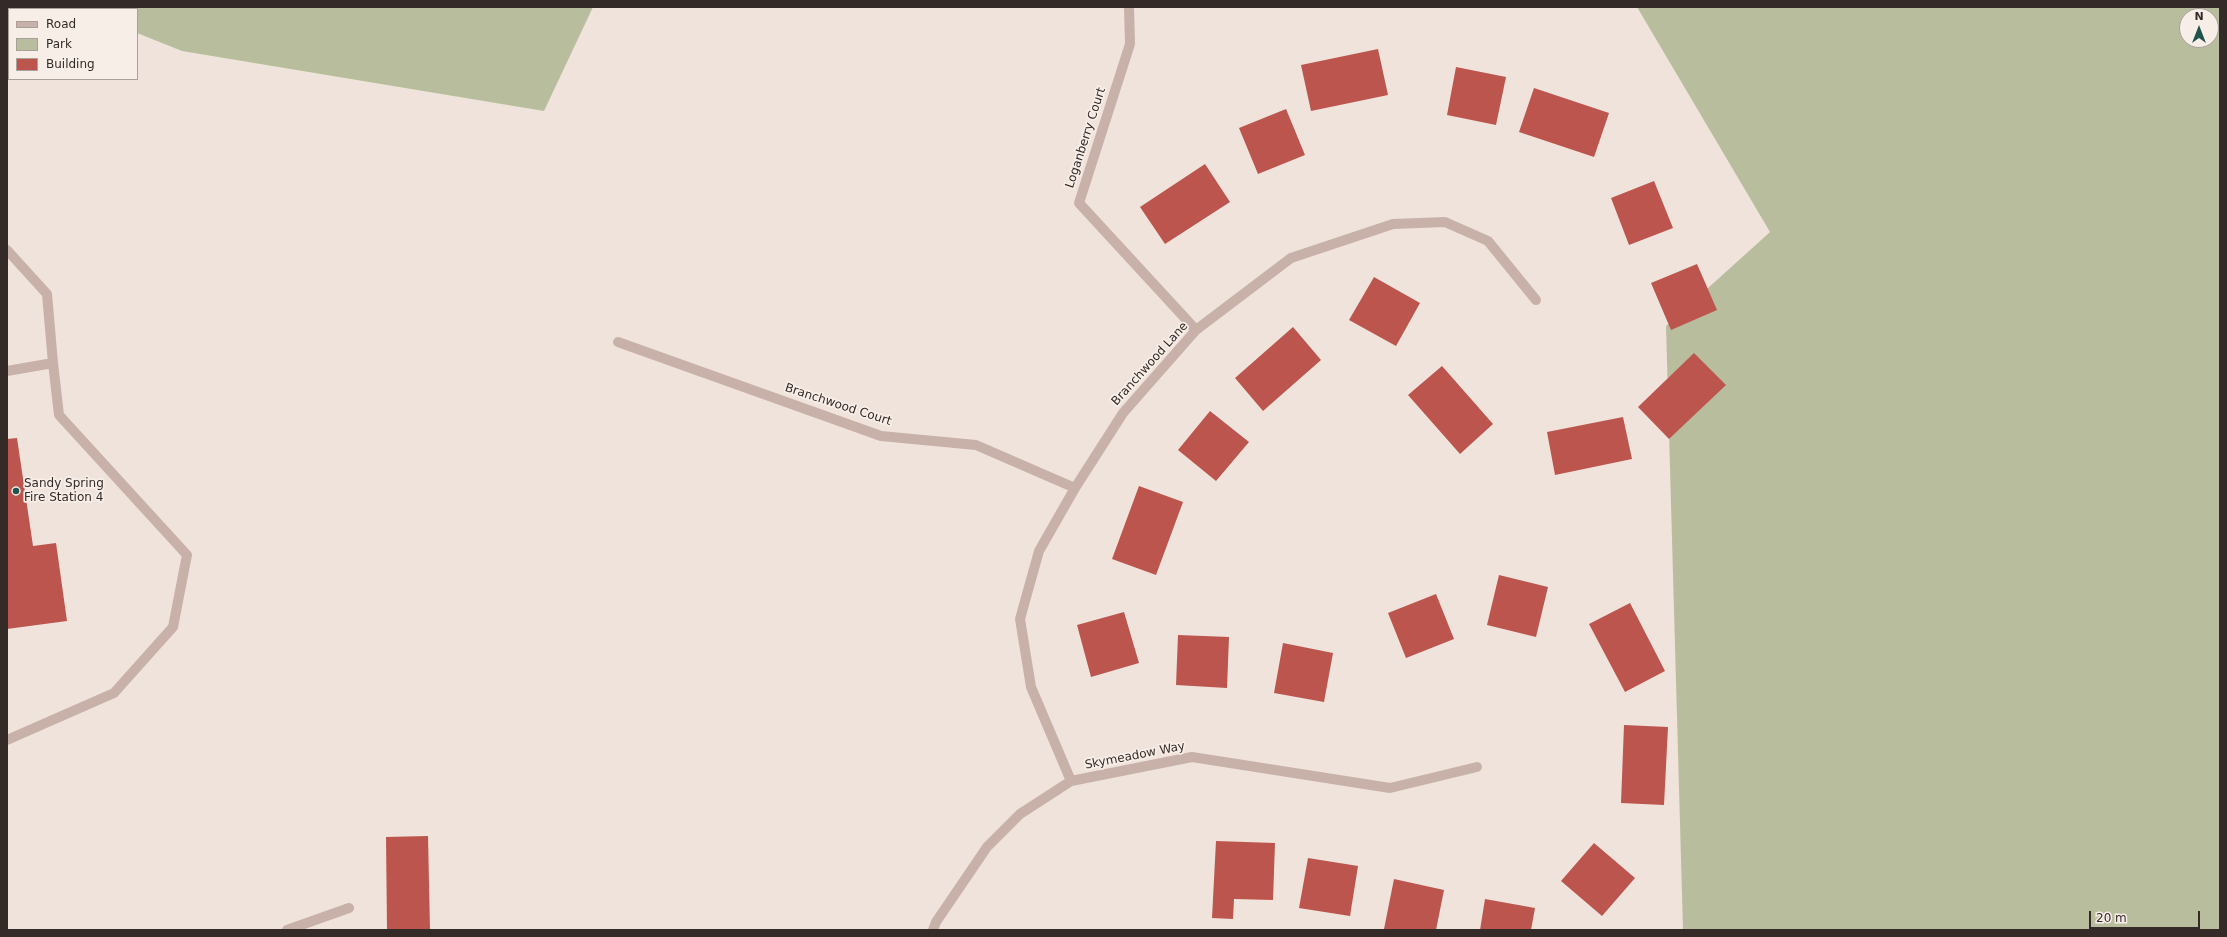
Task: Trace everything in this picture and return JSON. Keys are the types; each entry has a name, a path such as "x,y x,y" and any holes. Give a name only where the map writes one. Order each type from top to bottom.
{"street":[{"name":"Loganberry Court","path":"1129,7 1130,44 1079,203 1196,330"},
{"name":"Branchwood Lane","path":"1071,781 1032,687 1020,619 1039,551 1075,488 1123,413 1196,330 1291,258 1393,224 1445,222 1488,241 1536,300"},
{"path":"7,250 47,294 59,414 187,555 172,627 114,693 7,740"},
{"name":"Branchwood Court","path":"618,342 882,436 976,445 1075,488"},
{"path":"7,371 53,363"},
{"name":"Skymeadow Way","path":"934,930 936,922 987,847 1020,814 1071,781 1192,757 1390,788 1477,767"},
{"path":"287,930 349,908"}],"green space":[{"path":"71,7 593,7 544,111 182,51 138,33 138,8"},
{"path":"1637,7 2220,7 2220,930 1683,930 1666,326 1770,232"}],"building":[{"path":"1378,49 1388,95 1311,111 1301,65"},
{"path":"1456,67 1506,77 1496,125 1447,115"},
{"path":"1534,88 1609,113 1594,157 1519,132"},
{"path":"1286,109 1305,155 1258,174 1239,128"},
{"path":"1205,164 1230,202 1165,244 1140,207"},
{"path":"1654,181 1673,228 1629,245 1611,198"},
{"path":"1697,264 1717,310 1671,330 1651,283"},
{"path":"1374,277 1420,303 1396,346 1349,320"},
{"path":"1293,327 1321,360 1263,411 1235,378"},
{"path":"1694,353 1726,385 1669,439 1638,407"},
{"path":"1442,366 1493,424 1460,454 1408,395"},
{"path":"1210,411 1249,442 1216,481 1178,450"},
{"path":"1623,417 1632,459 1555,475 1547,432"},
{"name":"Sandy Spring Fire Station 4","path":"17,438 33,546 56,543 67,621 7,629 7,439"},
{"path":"1139,486 1183,502 1156,575 1112,559"},
{"path":"1499,575 1548,587 1536,637 1487,625"},
{"path":"1436,594 1454,639 1406,658 1388,613"},
{"path":"1630,603 1665,671 1625,692 1589,624"},
{"path":"1124,612 1139,663 1091,677 1077,625"},
{"path":"1178,635 1229,637 1227,688 1176,685"},
{"path":"1283,643 1333,653 1324,702 1274,693"},
{"path":"1624,725 1668,727 1664,805 1621,803"},
{"path":"428,836 430,930 387,930 386,837"},
{"path":"1216,841 1275,843 1273,900 1234,899 1233,919 1212,918"},
{"path":"1594,843 1635,878 1602,916 1561,881"},
{"path":"1308,858 1358,866 1350,916 1299,908"},
{"path":"1394,879 1444,890 1436,930 1384,929"},
{"path":"1485,899 1535,908 1531,930 1480,930"}],"place":[{"name":"Sandy Spring Fire Station 4","path":"16,491"}]}
